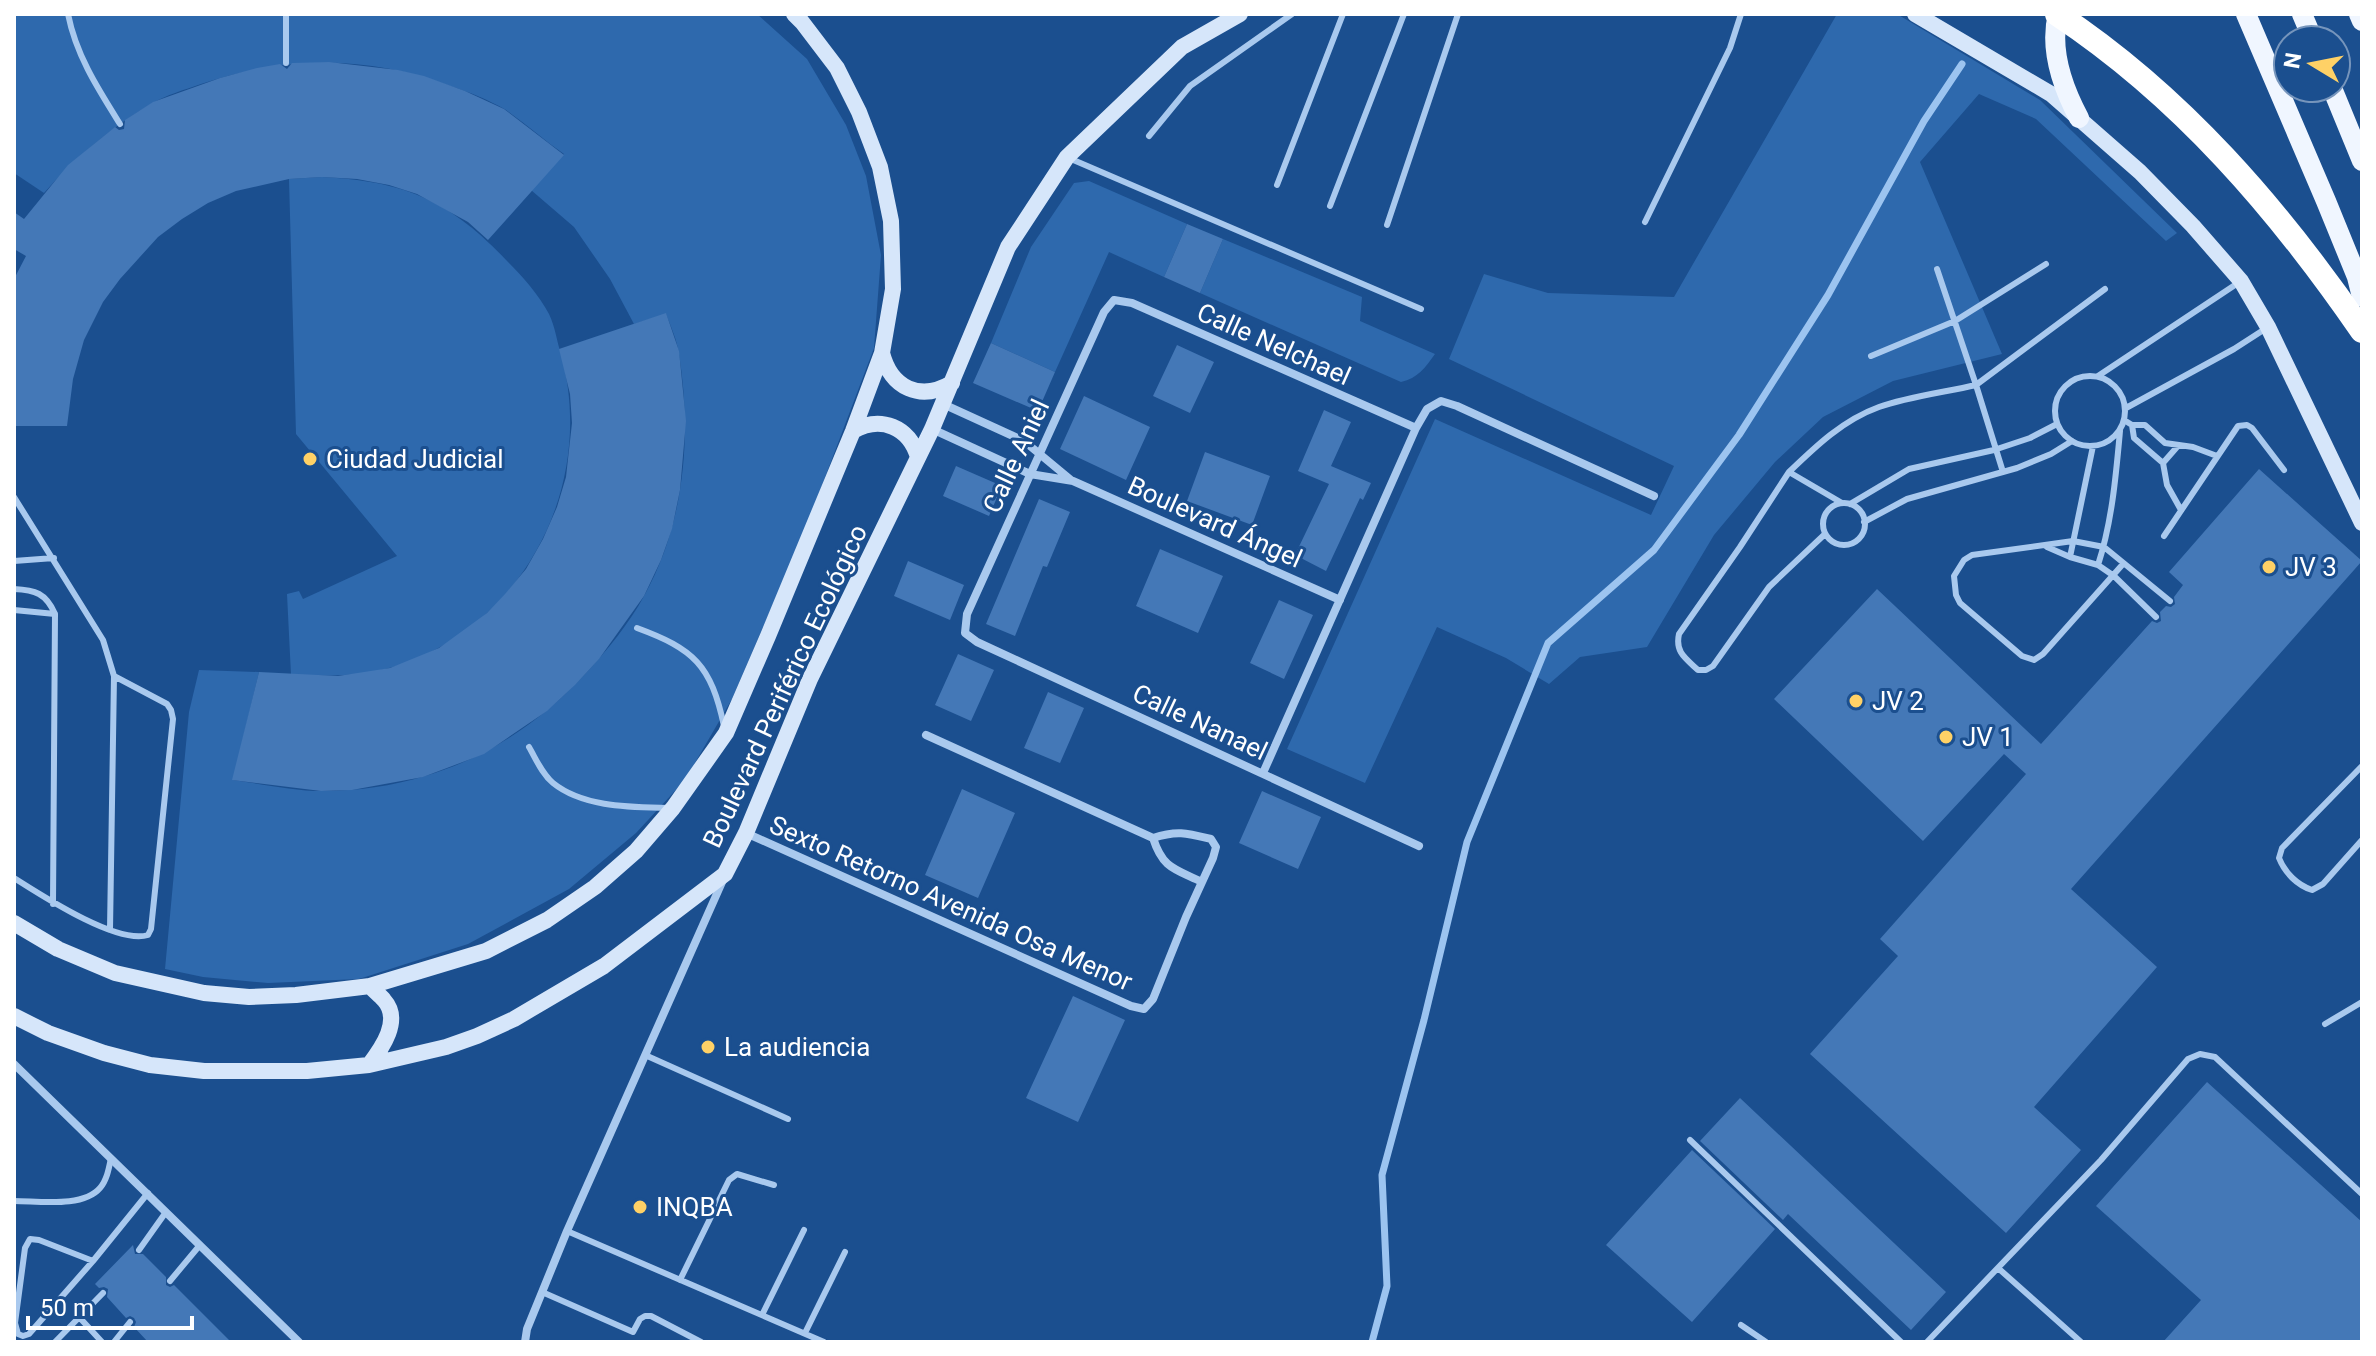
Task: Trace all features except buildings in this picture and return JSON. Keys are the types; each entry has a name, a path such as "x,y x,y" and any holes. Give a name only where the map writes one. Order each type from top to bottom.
{"highway":[{"path":"2058,14 2160,93 2221,152 2293,237 2362,331"}],"main road":[{"path":"2058,14 2059,69 2063,86 2079,118"},
{"path":"2246,14 2332,214 2362,297"},
{"path":"2359,14 2362,21"},
{"path":"2339,104 2362,161"}],"street":[{"name":"Boulevard Periférico Ecológico","path":"14,923 58,949 115,973 204,993 249,997 370,986 486,951 547,920 595,887 636,851 673,808 726,733 853,431 882,353 893,289 891,221 880,167 859,112 837,68 794,14"},
{"name":"Boulevard Periférico Ecológico","path":"14,1016 48,1033 150,1065 204,1071 307,1071 369,1065 446,1047 514,1019 604,966 725,874 746,833 810,679 932,429 1008,247 1067,157 1182,47 1240,14"},
{"path":"1915,14 2051,94 2140,172 2193,226 2241,281 2268,327 2362,523"},
{"name":"Calle Nelchael","path":"1114,300 1132,303 1416,428"},
{"name":"Calle Aniel","path":"965,633 967,614 1104,312 1114,300"},
{"path":"882,353 891,375 910,389 931,391 952,383"},
{"path":"1263,773 1427,409 1441,401 1654,496"},
{"name":"Boulevard Ángel","path":"942,404 1024,441 1073,481"},
{"path":"853,431 872,423 893,426 910,438 918,457"},
{"name":"Boulevard Ángel","path":"932,429 1030,474 1073,481 1340,600"},
{"name":"Calle Nanael","path":"965,633 977,642 1419,846"},
{"name":"Sexto Retorno Avenida Osa Menor","path":"746,833 1131,1006 1144,1009 1153,999 1216,847 1211,839 1182,832 1153,838 926,735"},
{"path":"1153,838 1159,857 1169,867 1202,882"},
{"path":"525,1342 527,1329 567,1231 725,874"},
{"path":"369,1065 385,1044 391,1014 387,1002 370,986"},
{"path":"14,1064 299,1342"}],"lane":[{"path":"68,14 86,67 120,124"},
{"path":"286,14 286,63"},
{"path":"1149,136 1190,86 1292,14"},
{"path":"1277,185 1343,14"},
{"path":"1330,206 1404,14"},
{"path":"1387,225 1458,14"},
{"path":"1645,222 1730,48 1741,14"},
{"path":"1067,157 1421,309"},
{"path":"1871,356 1955,321 2046,264"},
{"path":"1937,269 2003,472"},
{"path":"2098,376 2241,281"},
{"path":"1825,534 1769,587 1713,666 1698,670 1680,653 1677,644 1679,634 1789,472 1815,446 1843,424 1880,407 1976,385 2105,289"},
{"path":"2126,408 2268,327"},
{"path":"2098,565 2104,547 2126,408 2117,387 2098,376 2077,378 2067,383 2060,392 2055,414 2057,424 2072,441 2082,446 2093,446 2114,438 2121,429"},
{"path":"2124,420 2132,425 2145,425 2165,443 2193,447 2217,456"},
{"path":"1789,472 1846,503 1857,508 1864,522 1860,537 1845,545 1837,544 1825,534 1823,526 1828,510 1834,505 1846,503 1909,469 1994,450 2030,438 2057,424"},
{"path":"2132,425 2134,438 2163,463 2167,485 2181,510"},
{"path":"2164,536 2238,426 2252,428 2284,470"},
{"path":"1864,522 1907,499 2003,472 2051,454 2072,441"},
{"path":"2070,557 2093,446"},
{"path":"2163,463 2177,447"},
{"path":"14,497 103,640 114,676 110,930"},
{"path":"2123,564 2043,654 2034,660 2022,656 1960,603 1953,586 1954,576 1964,560 1972,555 2073,541 2104,547 2170,601"},
{"path":"2044,545 2098,565 2114,576 2156,617"},
{"path":"14,561 54,558"},
{"path":"14,589 34,590 42,594 55,614 53,904"},
{"path":"14,610 55,614"},
{"path":"637,628 668,639 687,651 703,669 718,695 726,733"},
{"path":"14,878 53,904 110,930 140,938 148,935 151,929 173,719 167,704 114,676"},
{"path":"529,747 553,783 572,794 633,807 673,808"},
{"path":"2362,766 2282,848 2279,858 2284,869 2303,887 2312,890 2323,884 2362,840"},
{"path":"2325,1024 2362,1002"},
{"path":"1927,1342 2101,1160 2188,1059 2200,1054 2215,1057 2362,1194"},
{"path":"645,1055 788,1119"},
{"path":"1690,1140 1901,1342"},
{"path":"14,1201 76,1201 89,1197 105,1181 111,1158"},
{"path":"680,1280 729,1180 737,1174 774,1185"},
{"path":"93,1261 30,1239 25,1248 15,1323 18,1334 29,1334 93,1261 148,1193"},
{"path":"139,1250 166,1212"},
{"path":"762,1315 804,1230"},
{"path":"567,1231 824,1342"},
{"path":"170,1281 200,1245"},
{"path":"805,1333 845,1252"},
{"path":"1998,1268 2081,1342"},
{"path":"542,1292 633,1332"},
{"path":"55,1342 103,1293"},
{"path":"628,1342 640,1319 645,1316 651,1316 701,1342"},
{"path":"79,1317 102,1342"},
{"path":"114,1342 130,1322"},
{"path":"1741,1325 1766,1342"}],"shaded area":[{"path":"14,14 757,14 807,59 846,125 866,176 881,255 874,348 807,525 732,699 685,780 636,833 569,889 468,944 359,979 268,983 203,977 165,969 189,712 199,670 259,672 233,780 300,790 348,790 425,776 492,748 551,707 586,673 617,636 638,606 658,568 677,509 682,478 683,385 678,349 666,314 634,324 610,279 574,227 531,190 564,154 493,103 419,76 388,69 357,64 294,64 232,75 175,93 151,104 107,133 44,193 14,173"},
{"path":"1837,14 1897,14 2040,100 2177,233 2166,241 2036,119 1979,94 1920,162 2002,354 1893,381 1823,417 1775,462 1714,535 1647,647 1580,657 1549,684 1506,658 1437,627 1365,783 1287,749 1435,419 1651,515 1674,466 1449,359 1484,274 1548,293 1674,297"},
{"path":"322,177 378,183 425,198 446,209 487,241 525,280 549,314 561,354 569,403 568,453 558,500 540,545 513,585 480,620 439,647 393,667 329,676 291,675 287,594 299,591 303,599 397,556 296,434 289,179"},
{"path":"1089,181 1187,224 1164,277 1109,252 1055,372 991,343 1031,247 1074,183"},
{"path":"1223,239 1362,297 1360,321 1435,354 1417,375 1401,382 1200,293"}],"waterway":[{"path":"1372,1342 1387,1286 1382,1175 1467,842 1548,643 1654,550 1739,435 1828,295 1924,121 1962,64"}],"place":[{"name":"Ciudad Judicial","path":"310,459"},
{"name":"JV 3","path":"2269,567"},
{"name":"JV 2","path":"1856,701"},
{"name":"JV 1","path":"1946,737"},
{"name":"La audiencia","path":"708,1047"},
{"name":"INQBA","path":"640,1207"}]}
